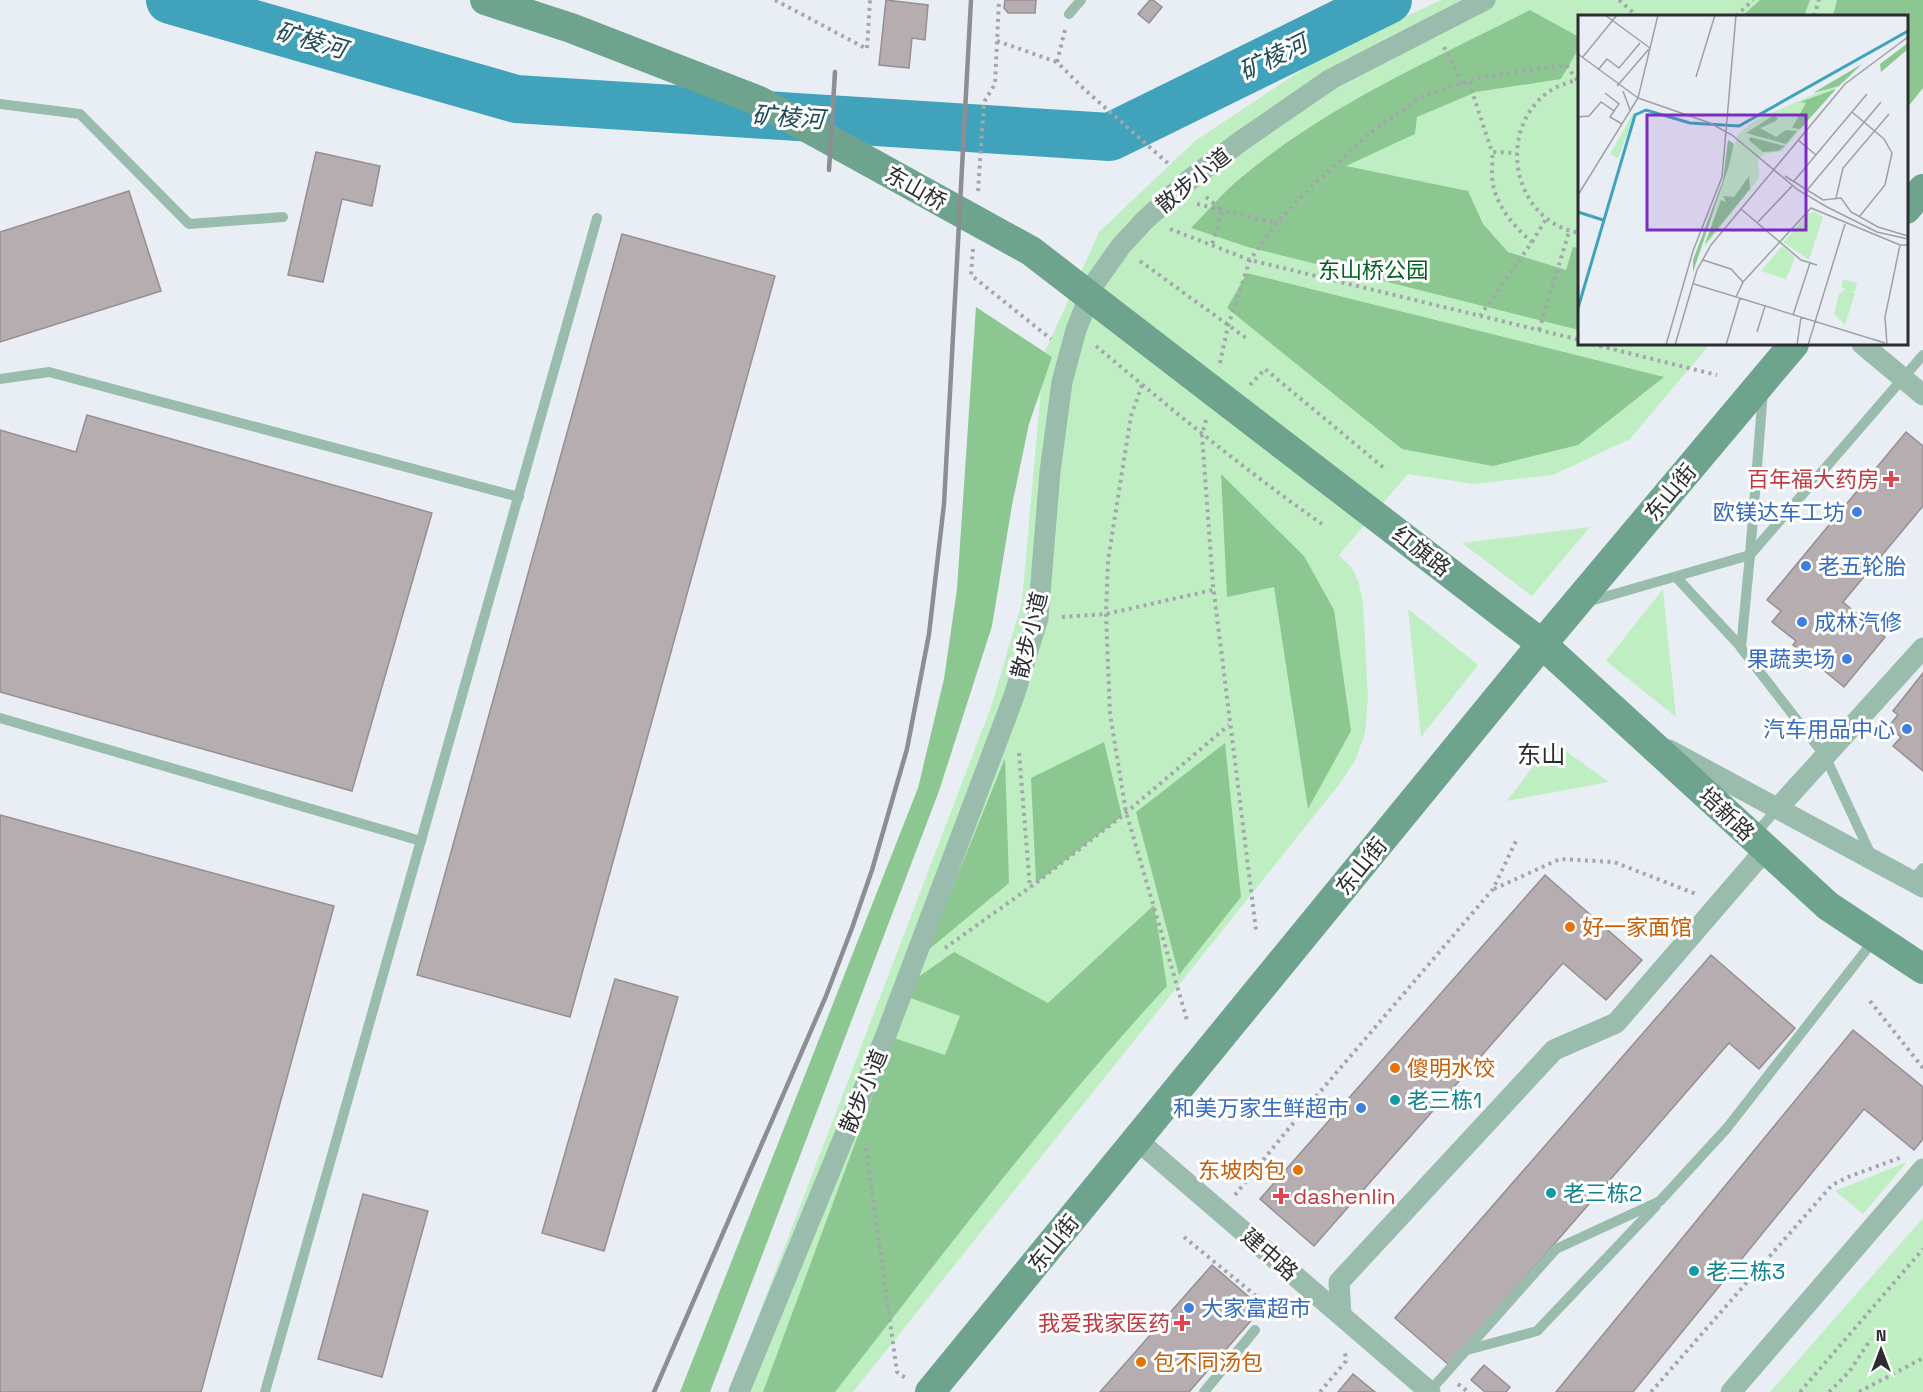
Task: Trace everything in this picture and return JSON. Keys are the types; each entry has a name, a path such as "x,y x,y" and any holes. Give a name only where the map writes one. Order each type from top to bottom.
{"main road":[{"name":"东山桥","path":"485,0 572,28 759,101 1020,245 1301,458"},
{"path":"1908,207 1923,189"},
{"name":"东山街","path":"930,1392 1542,644 1793,345"},
{"name":"红旗路","path":"1301,458 1542,644"},
{"name":"培新路","path":"1542,644 1828,906 1923,969"}],"street":[{"name":"散步小道","path":"739,1392 886,1035 1014,696 1038,618 1050,472 1062,382 1076,330 1094,284 1120,246 1145,220 1170,197 1241,141 1331,79 1485,0"},
{"path":"1863,345 1923,395"},
{"path":"1778,808 1923,648"},
{"path":"1642,735 1873,859 1919,879"},
{"path":"1341,1315 1339,1282 1554,1050 1616,1023 1719,903 1759,843"},
{"name":"建中路","path":"1137,1140 1429,1392"},
{"path":"1731,1392 1923,1169"}],"lane":[{"path":"1069,14 1081,0"},
{"path":"0,104 80,114 189,224 283,217"},
{"path":"265,1392 597,218"},
{"path":"1575,606 1750,555 1923,355"},
{"path":"0,379 49,372 519,496"},
{"path":"1742,647 1764,380"},
{"path":"1676,577 1742,647 1825,756 1873,859"},
{"path":"0,718 421,841"},
{"path":"1759,843 1778,808"},
{"path":"1467,1350 1538,1331 1727,1128 1875,938"},
{"path":"1429,1392 1556,1249 1660,1201"},
{"path":"1204,1392 1255,1330"}],"path":[{"path":"775,0 867,48 870,0"},
{"path":"977,194 984,102 995,84 999,0"},
{"path":"1619,0 1636,15"},
{"path":"1814,15 1819,0"},
{"path":"1737,15 1751,1"},
{"path":"1057,62 1069,14"},
{"path":"1433,27 1463,84"},
{"path":"997,40 1057,62 1154,150"},
{"path":"1218,370 1228,326 1250,260 1276,223 1315,183 1370,133 1423,96 1482,77 1566,65 1578,79 1561,84 1539,99 1523,121 1516,153 1518,175 1528,199 1546,219 1569,232 1578,233"},
{"path":"1469,82 1492,152 1493,184 1503,211 1520,232 1532,242"},
{"path":"1492,152 1516,153"},
{"path":"1170,197 1276,223"},
{"path":"1480,316 1546,219"},
{"path":"1145,220 1250,260 1578,340"},
{"path":"1539,330 1569,232"},
{"path":"974,240 971,274 1069,353"},
{"path":"1120,246 1246,338"},
{"path":"1076,330 1202,435 1322,524"},
{"path":"1596,345 1717,375"},
{"path":"1265,369 1384,468"},
{"path":"1142,385 1131,416 1110,549 1106,614 1110,714 1126,812 1186,1020"},
{"path":"1208,414 1202,435 1213,591 1256,930"},
{"path":"1038,618 1106,614 1213,591"},
{"path":"909,974 1030,888 1126,812 1230,724"},
{"path":"1018,752 1030,888"},
{"path":"1221,1212 1285,1133 1493,889 1517,839"},
{"path":"1493,889 1560,859 1614,862 1719,903"},
{"path":"1870,1001 1923,1068"},
{"path":"866,1144 897,1372"},
{"path":"1651,1392 1832,1185 1903,1156"},
{"path":"1184,1237 1272,1309"},
{"path":"1800,1392 1923,1249"},
{"path":"1918,1256 1923,1259"},
{"path":"1320,1392 1346,1361 1341,1315"},
{"path":"1828,1392 1849,1372 1871,1339"},
{"path":"1859,1392 1923,1358"}],"green space":[{"name":"东山桥公园","path":"1441,0 1923,0 1923,88 1908,107 1908,15 1578,15 1578,345 1709,345 1630,439 1553,475 1474,484 1408,474 1339,555 1352,568 1359,583 1363,604 1368,698 1365,733 1355,761 1338,786 853,1392 729,1392 991,707 1022,602 1044,354 1099,232 1195,141 1327,53"},
{"path":"1760,0 1810,0 1804,15 1743,15"},
{"path":"1837,0 1923,0 1923,88 1908,107 1908,15 1833,15"},
{"path":"1530,10 1578,36 1578,50 1561,79 1476,92 1417,117 1415,134 1346,166 1468,191 1483,224 1508,252 1566,270 1573,247 1578,248 1578,330 1248,247 1191,228 1236,182 1276,151 1345,105"},
{"path":"1247,273 1664,377 1578,445 1493,466 1402,449 1227,308"},
{"path":"976,307 1052,357 1029,424 1012,505 992,626 939,791 710,1392 680,1392 918,788 944,679 957,589"},
{"path":"1221,474 1304,556 1334,610 1351,731 1308,809 1274,587 1227,597"},
{"path":"1590,527 1532,596 1462,543"},
{"path":"1663,589 1676,717 1606,661"},
{"path":"1408,609 1478,665 1421,737"},
{"path":"1552,741 1609,782 1507,801"},
{"path":"1104,742 1122,816 1036,883 1031,778"},
{"path":"1225,743 1241,897 1179,975 1136,812"},
{"path":"1005,758 1009,883 927,951"},
{"path":"1154,905 1167,986 1038,1135 835,1392 763,1392 894,1038 945,1055 960,1016 908,997 914,980 954,952 1048,1003"},
{"path":"1907,1162 1863,1214 1835,1191"},
{"path":"1923,1218 1923,1392 1770,1392"}],"building":[{"path":"886,0 928,5 925,40 912,38 909,68 879,65"},
{"path":"1005,0 1036,0 1035,13 1008,13 1004,8"},
{"path":"1150,0 1162,7 1149,23 1138,14"},
{"path":"316,152 380,166 372,206 342,199 323,282 288,275"},
{"path":"129,191 161,291 0,342 0,232"},
{"path":"622,234 775,276 570,1017 417,975"},
{"path":"87,415 432,513 352,791 0,692 0,430 76,452"},
{"path":"1906,432 1923,446 1923,506 1843,602 1885,637 1844,687 1793,645 1796,641 1772,622 1781,611 1767,600"},
{"path":"1923,673 1923,771 1893,746 1901,737 1888,727 1898,715 1893,711"},
{"path":"0,815 334,906 201,1392 0,1392"},
{"name":"老三栋1","path":"1545,875 1642,960 1606,1000 1563,963 1314,1246 1260,1199"},
{"name":"老三栋2","path":"1711,955 1795,1028 1759,1069 1729,1043 1449,1365 1395,1318"},
{"path":"615,979 678,997 604,1251 542,1233"},
{"name":"老三栋3","path":"1853,1030 1923,1087 1923,1139 1914,1150 1864,1109 1633,1392 1556,1392"},
{"path":"363,1194 428,1211 382,1377 318,1359"},
{"path":"1212,1265 1262,1308 1189,1392 1100,1392"},
{"path":"1484,1365 1510,1387 1506,1392 1485,1392 1471,1380"},
{"path":"1353,1374 1375,1392 1338,1392"}],"waterway":[{"name":"矿棱河","path":"170,0 516,99 1110,137 1388,0"}],"railway":[{"path":"654,1392 826,996 872,870 907,749 929,634 944,504 971,0"},
{"path":"829,170 835,72"}],"place":[{"name":"百年福大药房","path":"1891,479"},
{"name":"欧镁达车工坊","path":"1857,512"},
{"name":"老五轮胎","path":"1806,566"},
{"name":"成林汽修","path":"1802,622"},
{"name":"果蔬卖场","path":"1847,659"},
{"name":"汽车用品中心","path":"1907,729"},
{"name":"好一家面馆","path":"1570,927"},
{"name":"傻明水饺","path":"1395,1068"},
{"name":"老三栋1","path":"1395,1100"},
{"name":"和美万家生鲜超市","path":"1361,1108"},
{"name":"东坡肉包","path":"1298,1170"},
{"name":"老三栋2","path":"1551,1193"},
{"name":"dashenlin","path":"1281,1196"},
{"name":"老三栋3","path":"1694,1271"},
{"name":"大家富超市","path":"1189,1308"},
{"name":"我爱我家医药","path":"1182,1323"},
{"name":"包不同汤包","path":"1141,1362"}],"district":[{"name":"东山","path":"1541,754"}]}
